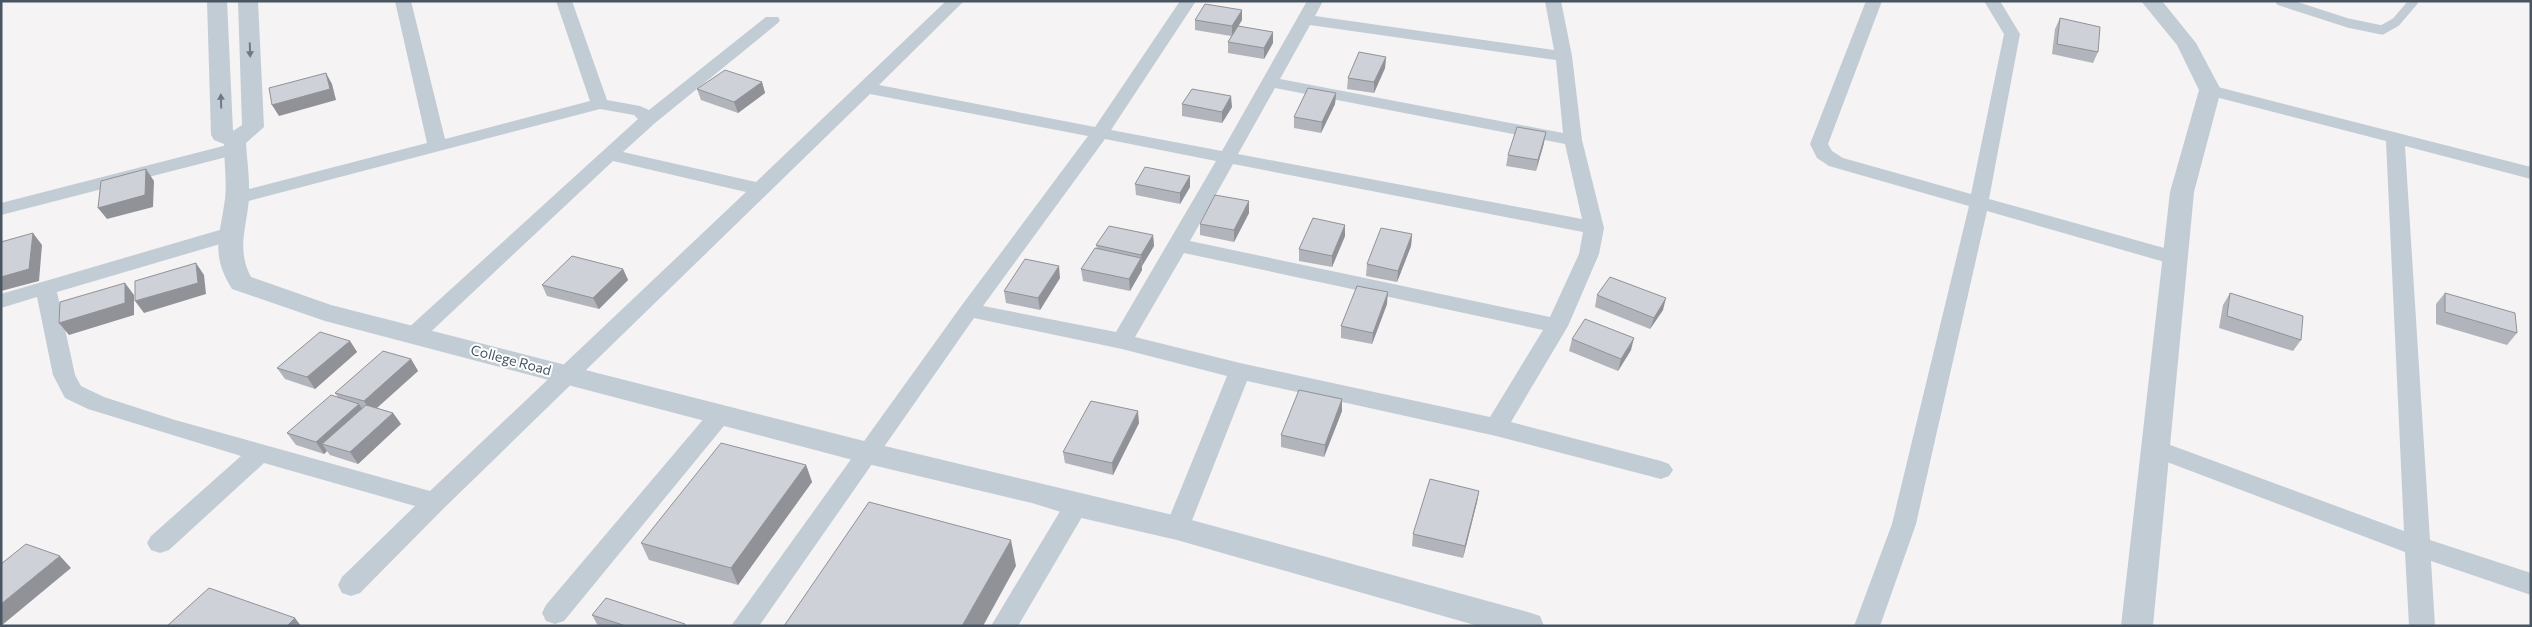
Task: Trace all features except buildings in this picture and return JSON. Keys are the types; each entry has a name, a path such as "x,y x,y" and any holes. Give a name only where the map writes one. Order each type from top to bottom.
{"street":[{"path":"217,1 222,135 235,145"},
{"path":"1,210 235,145 253,127 248,1"},
{"path":"403,1 437,145"},
{"path":"564,1 600,104"},
{"path":"351,585 434,502 956,1"},
{"path":"744,626 969,310 1100,133 1188,1"},
{"path":"1122,341 1315,1"},
{"path":"1496,427 1557,326 1588,254 1594,228 1573,140 1564,56 1553,1"},
{"path":"1874,1 1819,144 1824,154 1836,162 2175,258"},
{"path":"1867,626 1904,524 1979,203 2012,34 1992,1"},
{"path":"2137,626 2182,192 2210,90 2186,43 2151,1"},
{"path":"1305,19 1564,56"},
{"path":"414,335 649,119 772,20"},
{"path":"1270,82 1573,140"},
{"path":"866,88 1594,228"},
{"path":"2210,90 2531,173"},
{"path":"237,198 600,104 640,111 649,119"},
{"path":"2395,138 2422,626"},
{"name":"College Road","path":"235,145 237,198 230,234 233,267 242,284 325,312 868,453 1032,491 1077,505 1177,528 1528,626"},
{"path":"609,155 760,189"},
{"path":"1,301 230,234"},
{"path":"1178,245 1557,326"},
{"path":"46,288 64,375 73,392 96,402 164,425 434,502"},
{"path":"969,310 1122,341 1240,370 1496,427 1661,470"},
{"path":"1177,528 1240,370"},
{"path":"555,613 720,415"},
{"path":"2154,448 2417,546 2531,584"},
{"path":"160,543 260,453"},
{"path":"1004,626 1077,505"}],"lane":[{"path":"2280,1 2382,30 2391,26 2414,1"}]}
